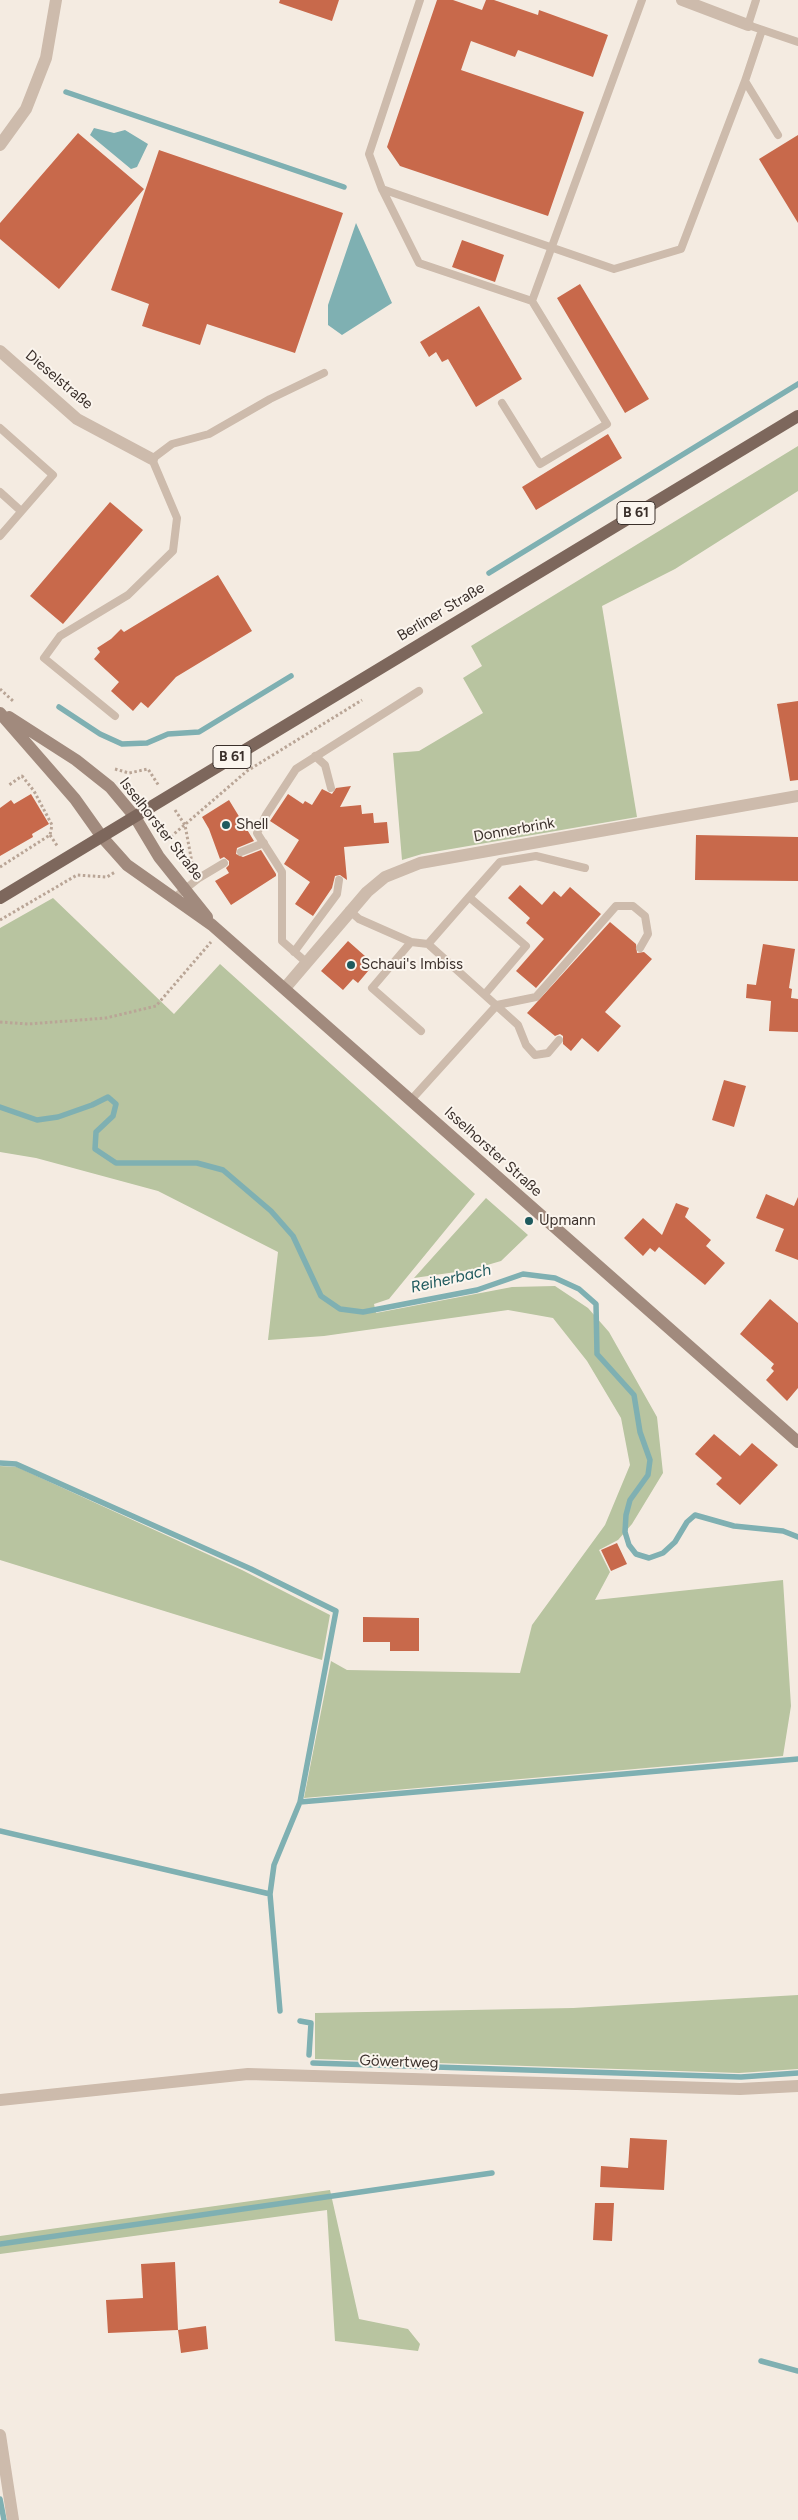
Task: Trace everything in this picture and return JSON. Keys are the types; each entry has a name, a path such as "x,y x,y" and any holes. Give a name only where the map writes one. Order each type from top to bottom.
{"main road":[{"name":"Berliner Straße","path":"102,838 798,416"},
{"name":"B 61","path":"0,898 102,838"}],"street":[{"path":"0,145 26,109 46,58 56,0"},
{"path":"682,0 748,25"},
{"name":"Dieselstraße","path":"2,356 77,419 152,459"},
{"name":"Isselhorster Straße","path":"0,713 76,760 110,787 135,817 153,848 216,928"},
{"name":"Isselhorster Straße","path":"0,713 75,798 102,838 127,865 216,928 798,1442"},
{"name":"Donnerbrink","path":"285,988 349,910 385,877 420,863 798,796"},
{"name":"Göwertweg","path":"0,2100 248,2074 740,2089 798,2086"},
{"path":"0,2435 14,2520"}],"lane":[{"path":"420,0 368,154 382,189 419,263 532,300 607,424 540,464 502,403"},
{"path":"532,300 642,0"},
{"path":"756,0 748,25 798,42"},
{"path":"382,189 614,269 680,249 745,81 762,30"},
{"path":"745,81 778,135"},
{"path":"115,716 44,658 60,636 128,595 173,551 177,518 152,459 172,444 209,434 270,399 324,373"},
{"path":"0,428 53,475 0,536"},
{"path":"0,492 21,511"},
{"path":"306,962 282,941 282,872 257,833 266,815 296,769 419,691"},
{"path":"315,756 325,764 331,788"},
{"path":"241,852 264,843"},
{"path":"428,944 500,862 536,856 585,868"},
{"path":"174,898 199,878 224,863"},
{"path":"294,952 337,894 339,880"},
{"path":"469,897 526,946 485,994"},
{"path":"411,1100 497,1005 536,998 616,906 633,906 645,916 648,934 640,948"},
{"path":"349,910 360,919 410,942 428,944 518,1025 526,1046 535,1055 548,1053 559,1040"},
{"path":"410,942 372,988 421,1031"}],"path":[{"path":"0,866 50,835 52,825 34,791 22,776 9,784"},
{"path":"153,848 174,836 185,825 193,869 199,878"},
{"path":"0,920 77,875 107,877 127,865"},
{"path":"0,1022 28,1024 106,1018 156,1006 216,928"}],"green space":[{"path":"798,446 798,491 675,569 602,606 637,817 422,854 402,860 393,753 419,751 483,713 463,678 482,666 471,646"},
{"path":"53,898 174,1014 220,964 475,1194 389,1299 374,1304 376,1313 512,1287 555,1286 588,1308 609,1332 657,1417 663,1473 632,1524 618,1540 599,1550 610,1572 595,1600 783,1580 791,1706 783,1756 304,1798 331,1661 347,1670 520,1673 532,1625 605,1525 630,1465 621,1418 587,1361 553,1318 508,1310 324,1336 268,1340 278,1252 158,1191 36,1158 0,1152 0,928"},
{"path":"486,1198 528,1235 501,1261 470,1270 414,1278"},
{"path":"0,1466 17,1467 242,1570 330,1615 322,1660 0,1560"},
{"path":"798,1995 798,2069 739,2073 315,2059 315,2013 573,2008"},
{"path":"330,2190 359,2319 408,2329 420,2344 418,2351 335,2341 327,2210 0,2254 0,2236"}],"water":[{"path":"94,128 114,133 125,130 148,144 137,167 131,169 90,135"},
{"path":"356,223 392,303 342,335 328,325 328,305"}],"building":[{"path":"280,0 339,0 332,21 279,3"},
{"path":"437,0 453,0 482,10 486,0 494,0 538,15 539,10 608,35 593,77 518,50 515,57 471,41 461,70 584,112 548,216 400,166 387,147"},
{"path":"78,133 144,189 59,289 0,239 0,223"},
{"path":"798,135 798,223 759,159"},
{"path":"159,150 343,213 295,353 207,324 200,345 142,326 149,304 111,290"},
{"path":"462,240 504,255 495,282 452,267"},
{"path":"580,284 649,399 625,413 557,298"},
{"path":"479,306 522,379 476,407 448,359 442,362 436,352 429,357 420,342"},
{"path":"608,434 622,458 536,510 522,487"},
{"path":"110,502 143,530 63,624 30,596"},
{"path":"218,575 252,631 176,677 148,708 141,702 133,711 111,691 119,682 94,659 100,652 97,648 111,639 121,629 124,632"},
{"path":"798,701 798,780 790,781 777,704"},
{"path":"351,786 340,807 361,805 362,814 373,813 374,823 387,822 389,843 344,847 347,880 340,875 335,876 332,888 313,916 295,904 310,882 284,864 299,840 270,821 288,794 303,804 305,801 312,805 322,789 332,794 336,788"},
{"path":"31,794 49,824 32,834 33,837 0,856 0,808 11,800 14,804"},
{"path":"229,800 254,841 237,848 236,854 243,857 261,850 276,874 276,876 231,905 215,881 229,873 226,868 229,865 229,861 224,857 220,859 209,829 202,817"},
{"path":"696,835 798,837 798,881 695,880"},
{"path":"520,885 542,905 554,891 561,897 570,887 601,914 536,988 516,971 544,939 526,923 530,918 508,898"},
{"path":"610,922 636,944 637,953 644,952 652,959 605,1012 621,1026 598,1052 582,1038 571,1051 563,1044 563,1036 560,1034 555,1036 527,1013"},
{"path":"348,941 374,964 358,983 353,979 343,990 321,971"},
{"path":"763,944 795,949 789,988 792,989 791,998 798,999 798,1032 769,1031 771,1001 746,998 747,984 756,985"},
{"path":"724,1080 746,1086 734,1127 712,1120"},
{"path":"766,1194 794,1206 798,1197 798,1260 775,1251 784,1229 756,1218"},
{"path":"676,1203 689,1208 685,1217 711,1240 706,1246 725,1263 705,1285 659,1247 655,1252 650,1248 643,1256 624,1238 643,1218 662,1235"},
{"path":"770,1299 798,1323 798,1388 787,1401 766,1380 774,1371 771,1368 774,1364 740,1334"},
{"path":"714,1434 740,1456 752,1443 778,1465 740,1505 716,1484 722,1478 695,1454"},
{"path":"617,1543 627,1564 611,1571 601,1550"},
{"path":"363,1617 419,1618 419,1651 390,1651 390,1642 363,1642"},
{"path":"630,2138 667,2140 664,2190 600,2187 601,2166 628,2168"},
{"path":"595,2203 614,2203 612,2241 593,2240"},
{"path":"175,2262 178,2330 108,2333 106,2300 143,2298 141,2264"},
{"path":"206,2326 208,2349 181,2353 178,2330"}],"waterway":[{"path":"66,92 344,187"},
{"path":"489,573 798,384"},
{"path":"59,707 100,734 122,744 147,743 168,734 199,732 291,676"},
{"name":"Reiherbach","path":"0,1107 37,1120 58,1117 108,1097 116,1104 113,1116 96,1132 95,1149 116,1163 197,1163 223,1170 271,1211 293,1236 321,1296 340,1309 363,1312 477,1290 523,1274 555,1278 579,1289 596,1304 597,1354 634,1395 640,1432 650,1460 648,1475 630,1500 626,1515 625,1532 629,1545 636,1554 649,1558 663,1553 675,1542 687,1522 695,1515 734,1526 783,1531 798,1537"},
{"path":"0,1463 16,1464 251,1569 336,1611 300,1802 274,1865 270,1894 280,2011"},
{"path":"300,1802 798,1759"},
{"path":"0,1831 270,1894"},
{"path":"300,2021 311,2023 309,2055"},
{"path":"313,2063 741,2077 798,2073"},
{"path":"0,2244 492,2173"},
{"path":"761,2361 798,2371"},
{"path":"0,2499 4,2520"}],"place":[{"name":"Shell","path":"226,825"},
{"name":"Schaui's Imbiss","path":"351,965"},
{"name":"Upmann","path":"529,1221"}]}
